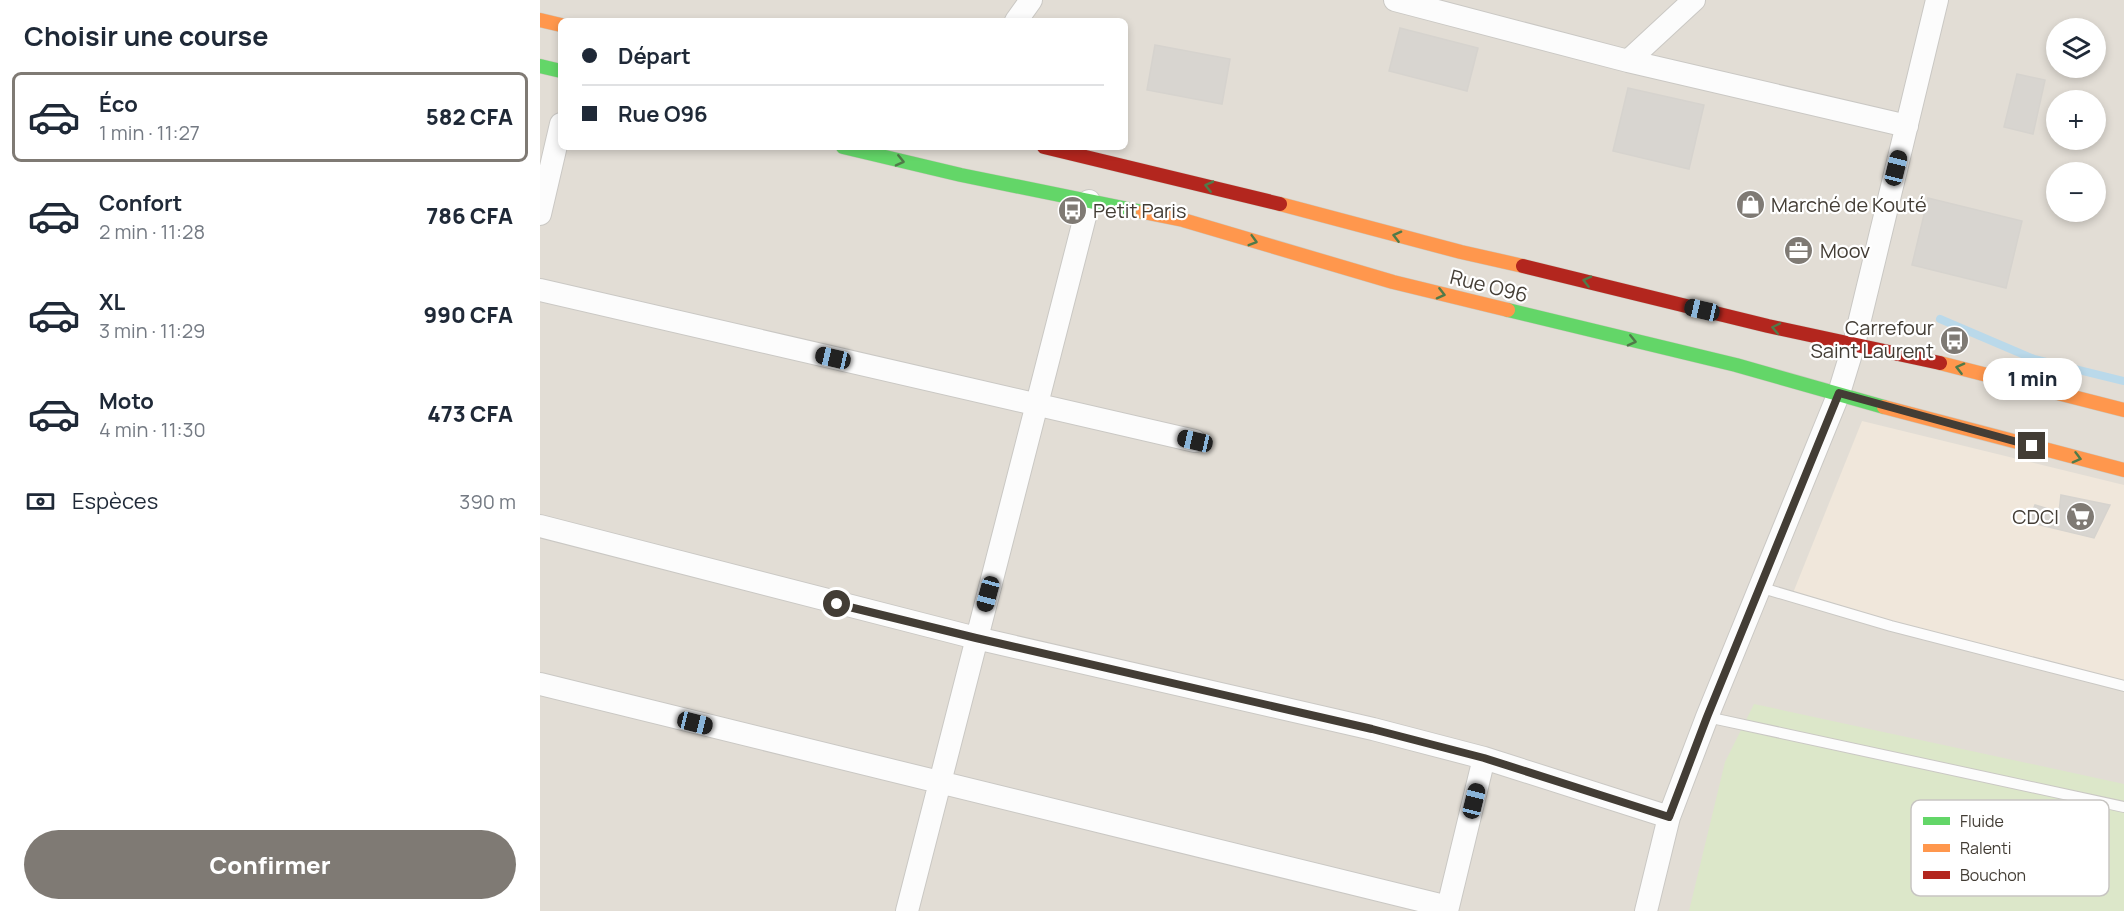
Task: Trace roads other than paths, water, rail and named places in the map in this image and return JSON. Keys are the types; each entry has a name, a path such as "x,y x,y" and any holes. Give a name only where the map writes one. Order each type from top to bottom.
{"main road":[{"path":"540,20 558,24"},
{"path":"540,66 558,70"},
{"name":"Rue O96","path":"856,150 950,172 1183,220 1393,282 1736,365 2124,471"},
{"name":"Rue O96","path":"1070,150 1096,153 1461,252 1768,326 1926,360 2124,410"}],"street":[{"path":"1018,18 1031,0"},
{"path":"1395,0 1628,61 1907,126"},
{"path":"1628,61 1694,0"},
{"path":"1646,911 1669,817 1759,587 1839,393 1854,344 1937,0"},
{"path":"540,214 558,137"},
{"path":"907,911 1089,201"},
{"path":"540,290 1195,441"},
{"path":"540,526 976,638 1215,692 1484,758 1669,817"},
{"path":"540,684 1448,909 1484,758"}],"lane":[{"path":"1759,587 1902,629 2124,686"},
{"path":"1707,717 2092,800"},
{"path":"2109,804 2124,807"}],"waterway":[{"path":"1940,319 2034,359 2124,381"}],"place":[{"name":"Marché de Kouté","path":"1750,205"},
{"name":"Petit Paris","path":"1072,211"},
{"name":"Moov","path":"1799,251"},
{"name":"Carrefour Saint Laurent","path":"1955,340"},
{"name":"CDCI","path":"2080,517"}]}
